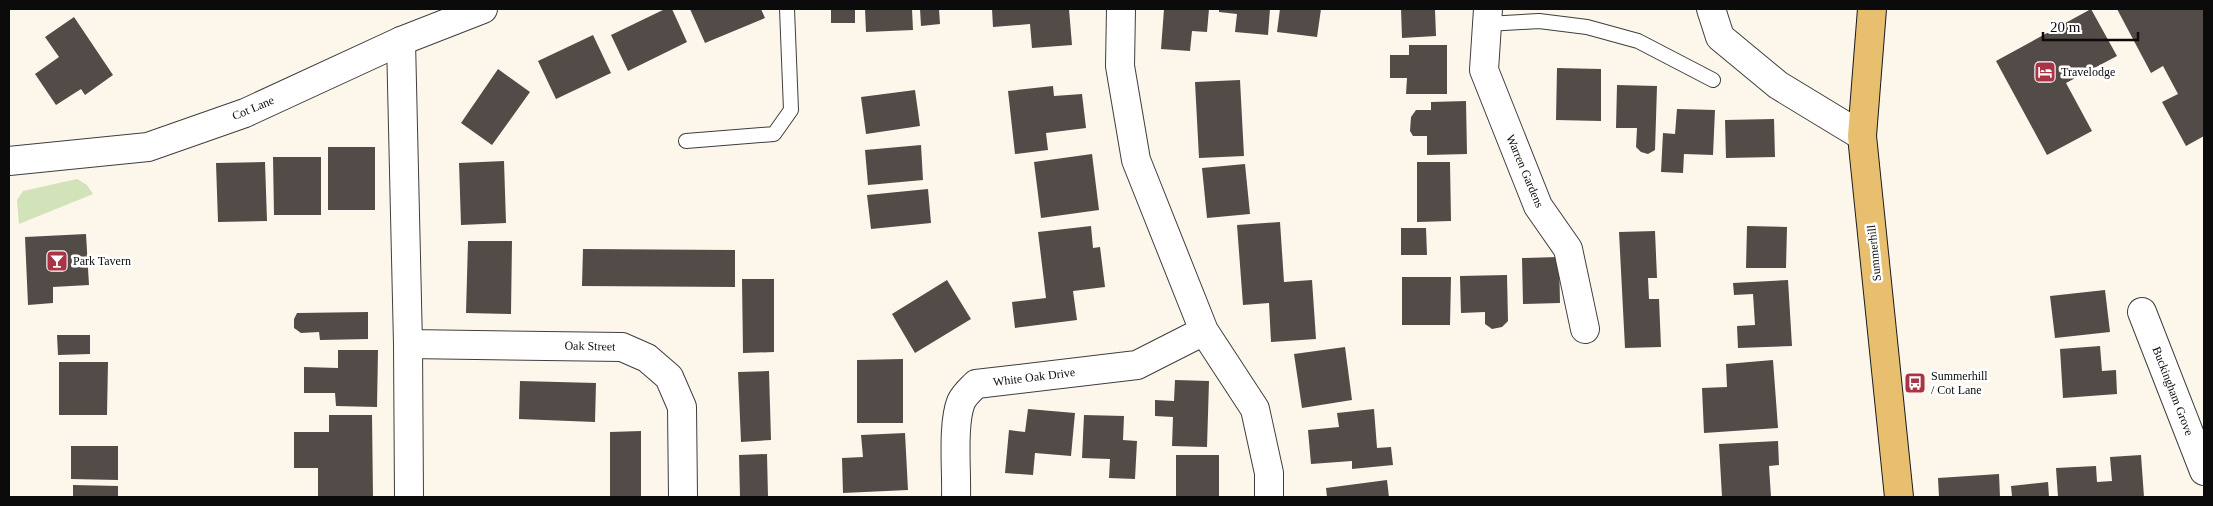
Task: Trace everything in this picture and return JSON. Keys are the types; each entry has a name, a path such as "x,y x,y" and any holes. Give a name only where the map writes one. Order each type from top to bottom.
{"main road":[{"name":"Summerhill","path":"1872,9 1862,136 1899,497"}],"street":[{"name":"Cot Lane","path":"9,162 148,147 245,113 401,41 483,9"},
{"path":"1122,9 1120,66 1136,160 1204,331 1255,409 1270,473 1269,497"},
{"path":"1711,9 1720,38 1778,85 1862,136"},
{"name":"Warren Gardens","path":"1487,16 1484,70 1538,206 1568,249 1585,329"},
{"path":"401,41 408,344 409,497"},
{"name":"Buckingham Grove","path":"2142,312 2204,470"},
{"name":"White Oak Drive","path":"956,497 957,415 964,397 976,384 1137,365 1204,331"},
{"name":"Oak Street","path":"408,344 622,347 648,358 669,377 682,407 682,497"}],"lane":[{"path":"686,141 774,134 791,110 787,9"},
{"path":"1487,16 1587,27 1638,41 1713,80"}],"green space":[{"path":"77,179 87,185 93,194 19,224 17,200 23,191"}],"building":[{"path":"665,9 672,9 687,42 628,71 611,35"},
{"path":"690,9 761,9 765,18 705,43"},
{"path":"831,9 855,9 855,23 831,23"},
{"path":"865,9 912,9 913,30 866,32"},
{"path":"920,9 939,9 940,24 921,26"},
{"path":"992,9 1069,9 1072,45 1032,48 1030,24 993,27"},
{"path":"1164,9 1209,9 1207,32 1192,31 1190,51 1161,49"},
{"path":"1219,9 1270,9 1268,35 1235,32 1237,14 1219,12"},
{"path":"1280,9 1321,9 1317,37 1277,32"},
{"path":"1401,9 1435,9 1436,36 1402,38"},
{"name":"Travelodge","path":"2091,9 2117,56 2066,83 2092,131 2047,155 1996,61"},
{"path":"2117,9 2204,9 2204,136 2186,146 2162,102 2178,94 2163,66 2151,73"},
{"path":"74,17 113,75 85,95 81,89 56,105 35,74 59,57 45,37"},
{"path":"593,35 611,73 556,99 538,61"},
{"path":"1409,45 1447,45 1447,94 1406,94 1407,78 1390,78 1390,55 1409,55"},
{"path":"1557,68 1601,69 1601,121 1556,120"},
{"path":"498,69 530,92 492,145 461,123"},
{"path":"1240,80 1244,156 1199,158 1195,82"},
{"path":"1617,85 1657,86 1655,150 1648,154 1641,152 1636,147 1637,128 1616,128"},
{"path":"1053,86 1054,96 1082,94 1086,128 1046,133 1048,150 1015,154 1008,91"},
{"path":"915,90 920,126 866,134 861,97"},
{"path":"1466,101 1467,154 1427,155 1427,136 1413,136 1410,131 1411,117 1416,110 1431,110 1431,102"},
{"path":"1677,109 1715,110 1713,155 1684,154 1683,173 1661,172 1663,133 1675,134"},
{"path":"1774,119 1775,157 1726,158 1725,120"},
{"path":"921,145 923,180 868,185 865,150"},
{"path":"328,147 375,147 375,210 328,210"},
{"path":"1092,154 1099,210 1041,218 1034,162"},
{"path":"273,157 321,157 321,215 274,215"},
{"path":"504,161 506,223 461,225 459,163"},
{"path":"265,162 267,221 218,222 216,163"},
{"path":"1417,162 1450,162 1451,221 1417,222"},
{"path":"1245,164 1250,214 1207,218 1202,168"},
{"path":"928,189 931,223 871,229 867,195"},
{"path":"1280,222 1284,282 1312,280 1316,339 1271,342 1269,303 1243,305 1237,225"},
{"path":"1091,226 1093,248 1100,247 1105,287 1073,291 1077,320 1015,328 1012,302 1046,298 1038,232"},
{"path":"1747,226 1787,227 1786,268 1746,268"},
{"path":"1401,228 1426,228 1427,255 1401,255"},
{"path":"1655,231 1657,278 1648,278 1649,299 1659,299 1661,347 1625,348 1619,232"},
{"name":"Park Tavern","path":"86,234 89,285 53,287 53,303 28,305 25,237"},
{"path":"468,241 512,241 511,314 466,313"},
{"path":"583,249 735,250 735,287 582,286"},
{"path":"1559,257 1560,303 1523,304 1522,258"},
{"path":"1507,275 1508,321 1502,327 1492,329 1485,324 1485,312 1461,313 1460,276"},
{"path":"1402,277 1451,277 1450,325 1402,325"},
{"path":"742,279 774,279 774,352 743,353"},
{"path":"947,280 971,319 915,353 892,314"},
{"path":"1788,280 1792,346 1738,348 1737,326 1755,325 1753,294 1734,295 1733,283"},
{"path":"2105,290 2110,332 2055,338 2050,296"},
{"path":"368,312 368,339 320,340 319,332 301,333 294,328 294,319 297,313"},
{"path":"57,335 90,335 90,354 58,355"},
{"path":"2100,346 2102,371 2116,370 2117,394 2063,398 2060,349"},
{"path":"1345,347 1352,400 1302,408 1294,354"},
{"path":"338,350 378,350 377,407 336,406 335,393 304,393 304,367 338,368"},
{"path":"903,359 903,423 857,423 857,360"},
{"path":"1773,360 1778,428 1704,433 1702,388 1727,387 1726,364"},
{"path":"59,362 108,362 107,415 59,415"},
{"path":"769,371 771,440 741,442 738,372"},
{"path":"1175,380 1209,381 1207,447 1172,446 1173,417 1155,416 1155,400 1174,401"},
{"path":"520,381 596,383 595,422 519,419"},
{"path":"1028,409 1075,413 1071,456 1035,453 1033,475 1005,473 1009,430 1025,432"},
{"path":"1374,409 1377,448 1391,447 1393,465 1352,469 1352,461 1311,464 1308,430 1339,427 1337,413"},
{"path":"329,415 372,415 373,497 318,497 318,468 294,468 294,432 329,432"},
{"path":"1084,415 1124,416 1123,440 1137,441 1135,479 1109,478 1110,459 1082,458"},
{"path":"641,431 641,497 610,497 610,432"},
{"path":"905,433 908,490 843,493 842,458 863,457 861,435"},
{"path":"1778,441 1779,465 1769,466 1771,497 1722,497 1719,444"},
{"path":"71,446 118,446 118,480 71,479"},
{"path":"767,454 768,497 740,497 739,455"},
{"path":"1176,455 1219,455 1219,497 1176,497"},
{"path":"2141,455 2144,497 2058,497 2056,468 2096,466 2097,482 2112,481 2110,457"},
{"path":"1999,474 2000,497 1939,497 1938,478"},
{"path":"1387,480 1389,497 1327,497 1326,488"},
{"path":"2048,482 2049,497 2012,497 2011,486"},
{"path":"73,485 118,486 118,497 73,497"}],"place":[{"name":"Travelodge","path":"2045,72"},
{"name":"Park Tavern","path":"57,261"},
{"name":"Summerhill / Cot Lane","path":"1915,383"}]}
